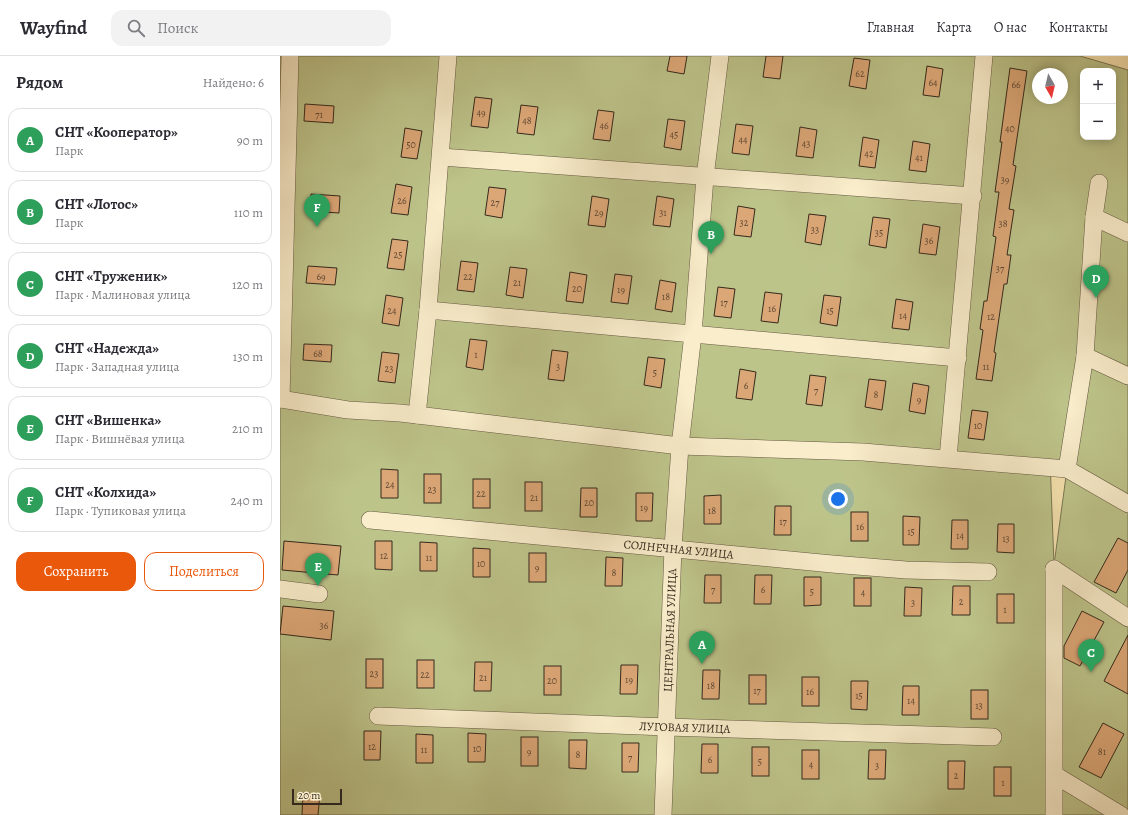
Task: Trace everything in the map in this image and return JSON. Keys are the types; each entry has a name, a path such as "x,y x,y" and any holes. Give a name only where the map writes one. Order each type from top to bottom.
{"street":[{"path":"290,56 280,399 348,410 417,415 680,446 863,452 1067,469 1128,504"},
{"path":"417,415 428,310 448,56"},
{"name":"ЦЕНТРАЛЬНАЯ УЛИЦА","path":"663,815 673,548 680,446 693,334 705,177 720,56"},
{"path":"948,458 973,196 977,119 984,56"},
{"path":"441,157 973,196"},
{"path":"1067,469 1085,356 1094,216 1099,183"},
{"path":"1094,216 1128,233"},
{"path":"428,310 958,358"},
{"path":"1085,356 1128,376"},
{"name":"СОЛНЕЧНАЯ УЛИЦА","path":"370,520 839,565 906,570 988,572"},
{"path":"1054,815 1054,569 1128,618"},
{"path":"280,589 319,594"},
{"name":"ЛУГОВАЯ УЛИЦА","path":"378,716 993,737"},
{"path":"1055,775 1121,815"}],"green space":[{"path":"280,56 1080,56 1128,70 1128,815 280,815","holes":["1050,460 1067,469 1054,565"]}],"building":[{"path":"670,56 687,56 684,74 667,71"},
{"path":"766,56 783,56 780,79 763,77"},
{"path":"854,58 870,60 866,89 849,86"},
{"path":"927,66 943,69 939,97 923,95"},
{"path":"1010,68 1027,71 1013,165 1016,166 1009,209 1014,210 1007,255 1011,255 1007,284 1004,284 994,352 996,353 992,381 976,379 983,330 980,329 984,301 987,301 996,237 993,236 999,192 995,192"},
{"path":"475,97 492,99 488,128 471,126"},
{"path":"305,104 334,106 333,123 304,121"},
{"path":"521,105 538,107 534,135 517,133"},
{"path":"598,110 614,112 610,141 593,139"},
{"path":"668,119 685,121 681,150 664,147"},
{"path":"736,124 753,126 749,155 732,153"},
{"path":"800,127 817,130 813,158 796,156"},
{"path":"405,128 422,131 417,159 401,157"},
{"path":"863,137 879,140 875,168 859,166"},
{"path":"913,141 930,144 926,172 909,170"},
{"path":"396,184 412,187 408,215 391,213"},
{"path":"489,187 506,189 502,218 485,215"},
{"path":"311,194 340,196 339,213 310,211"},
{"path":"592,196 609,199 605,227 588,225"},
{"path":"657,196 674,199 670,227 653,225"},
{"path":"738,206 755,209 751,237 734,235"},
{"path":"809,214 826,216 821,245 805,242"},
{"path":"873,217 890,219 886,248 869,245"},
{"path":"923,224 940,227 936,255 919,253"},
{"path":"392,239 408,241 404,270 387,268"},
{"path":"461,261 478,263 474,292 457,290"},
{"path":"308,266 337,268 335,285 306,283"},
{"path":"510,267 527,269 523,298 506,295"},
{"path":"570,272 587,275 583,303 566,301"},
{"path":"615,274 632,276 628,304 611,302"},
{"path":"660,280 676,283 672,312 655,309"},
{"path":"718,287 735,289 731,318 714,316"},
{"path":"765,292 782,294 778,323 761,321"},
{"path":"386,295 403,298 399,326 382,323"},
{"path":"824,295 841,297 837,326 820,323"},
{"path":"896,299 913,302 909,330 892,328"},
{"path":"470,339 487,341 483,370 466,367"},
{"path":"304,344 332,345 331,362 303,360"},
{"path":"552,350 568,352 564,381 548,379"},
{"path":"382,352 399,354 395,383 378,381"},
{"path":"648,357 665,359 661,388 644,385"},
{"path":"740,369 756,372 752,400 736,398"},
{"path":"810,375 826,377 822,406 806,404"},
{"path":"869,379 886,381 882,410 865,407"},
{"path":"913,383 929,386 925,414 909,411"},
{"path":"972,410 988,412 984,440 968,438"},
{"path":"381,469 398,470 398,498 381,498"},
{"path":"424,474 441,474 441,503 424,503"},
{"path":"473,479 490,479 490,508 473,508"},
{"path":"525,482 542,482 542,511 525,511"},
{"path":"581,488 597,488 597,517 580,517"},
{"path":"636,493 653,493 652,521 636,521"},
{"path":"721,495 721,524 704,524 704,496"},
{"path":"775,506 791,506 791,535 774,535"},
{"path":"851,512 868,512 868,541 851,541"},
{"path":"903,516 920,517 919,545 903,545"},
{"path":"952,520 968,520 968,549 951,549"},
{"path":"998,524 1014,524 1014,553 997,552"},
{"path":"1118,538 1128,543 1128,570 1116,593 1094,582"},
{"path":"284,541 341,546 338,575 282,570"},
{"path":"375,541 392,541 392,570 375,569"},
{"path":"420,542 437,543 437,571 420,571"},
{"path":"473,548 490,549 490,577 473,577"},
{"path":"529,553 546,553 546,582 529,582"},
{"path":"606,557 623,558 622,586 605,586"},
{"path":"705,575 721,575 721,603 704,603"},
{"path":"755,575 772,575 771,604 754,604"},
{"path":"804,577 821,577 821,605 804,606"},
{"path":"854,578 871,578 871,606 854,606"},
{"path":"953,586 970,586 970,615 952,615"},
{"path":"905,587 922,588 921,616 904,616"},
{"path":"997,594 1014,594 1014,623 997,623"},
{"path":"283,606 334,611 331,640 280,634"},
{"path":"1082,611 1104,622 1080,666 1064,658 1064,646"},
{"path":"1128,635 1128,694 1104,681"},
{"path":"366,659 383,659 383,688 366,688"},
{"path":"417,660 434,660 434,688 417,688"},
{"path":"475,662 492,662 491,691 474,691"},
{"path":"621,665 638,665 637,694 620,694"},
{"path":"544,666 561,666 561,695 544,695"},
{"path":"703,670 720,670 719,699 702,699"},
{"path":"749,675 766,675 766,704 749,704"},
{"path":"802,677 819,677 819,706 802,706"},
{"path":"851,681 868,681 867,710 851,709"},
{"path":"903,686 919,686 919,715 902,715"},
{"path":"971,690 988,690 988,719 971,719"},
{"path":"1103,723 1124,734 1101,778 1079,767"},
{"path":"364,731 381,731 380,760 364,760"},
{"path":"468,733 486,734 485,762 468,762"},
{"path":"416,734 433,735 433,763 416,763"},
{"path":"521,737 538,737 538,766 521,766"},
{"path":"569,740 587,740 586,769 569,768"},
{"path":"622,743 639,743 638,772 622,772"},
{"path":"702,744 718,744 718,773 701,773"},
{"path":"752,747 769,747 769,776 752,776"},
{"path":"802,750 819,750 819,779 802,779"},
{"path":"869,750 886,750 885,779 868,779"},
{"path":"948,761 965,761 964,789 948,789"},
{"path":"994,767 1011,767 1011,796 994,796"},
{"path":"303,793 320,794 318,815 302,815"}],"place":[{"name":"СНТ «Колхида»","path":"317,227"},
{"name":"СНТ «Лотос»","path":"711,254"},
{"name":"СНТ «Надежда»","path":"1096,298"},
{"name":"СНТ «Вишенка»","path":"318,586"},
{"name":"СНТ «Кооператор»","path":"702,664"},
{"name":"СНТ «Труженик»","path":"1091,672"}]}
